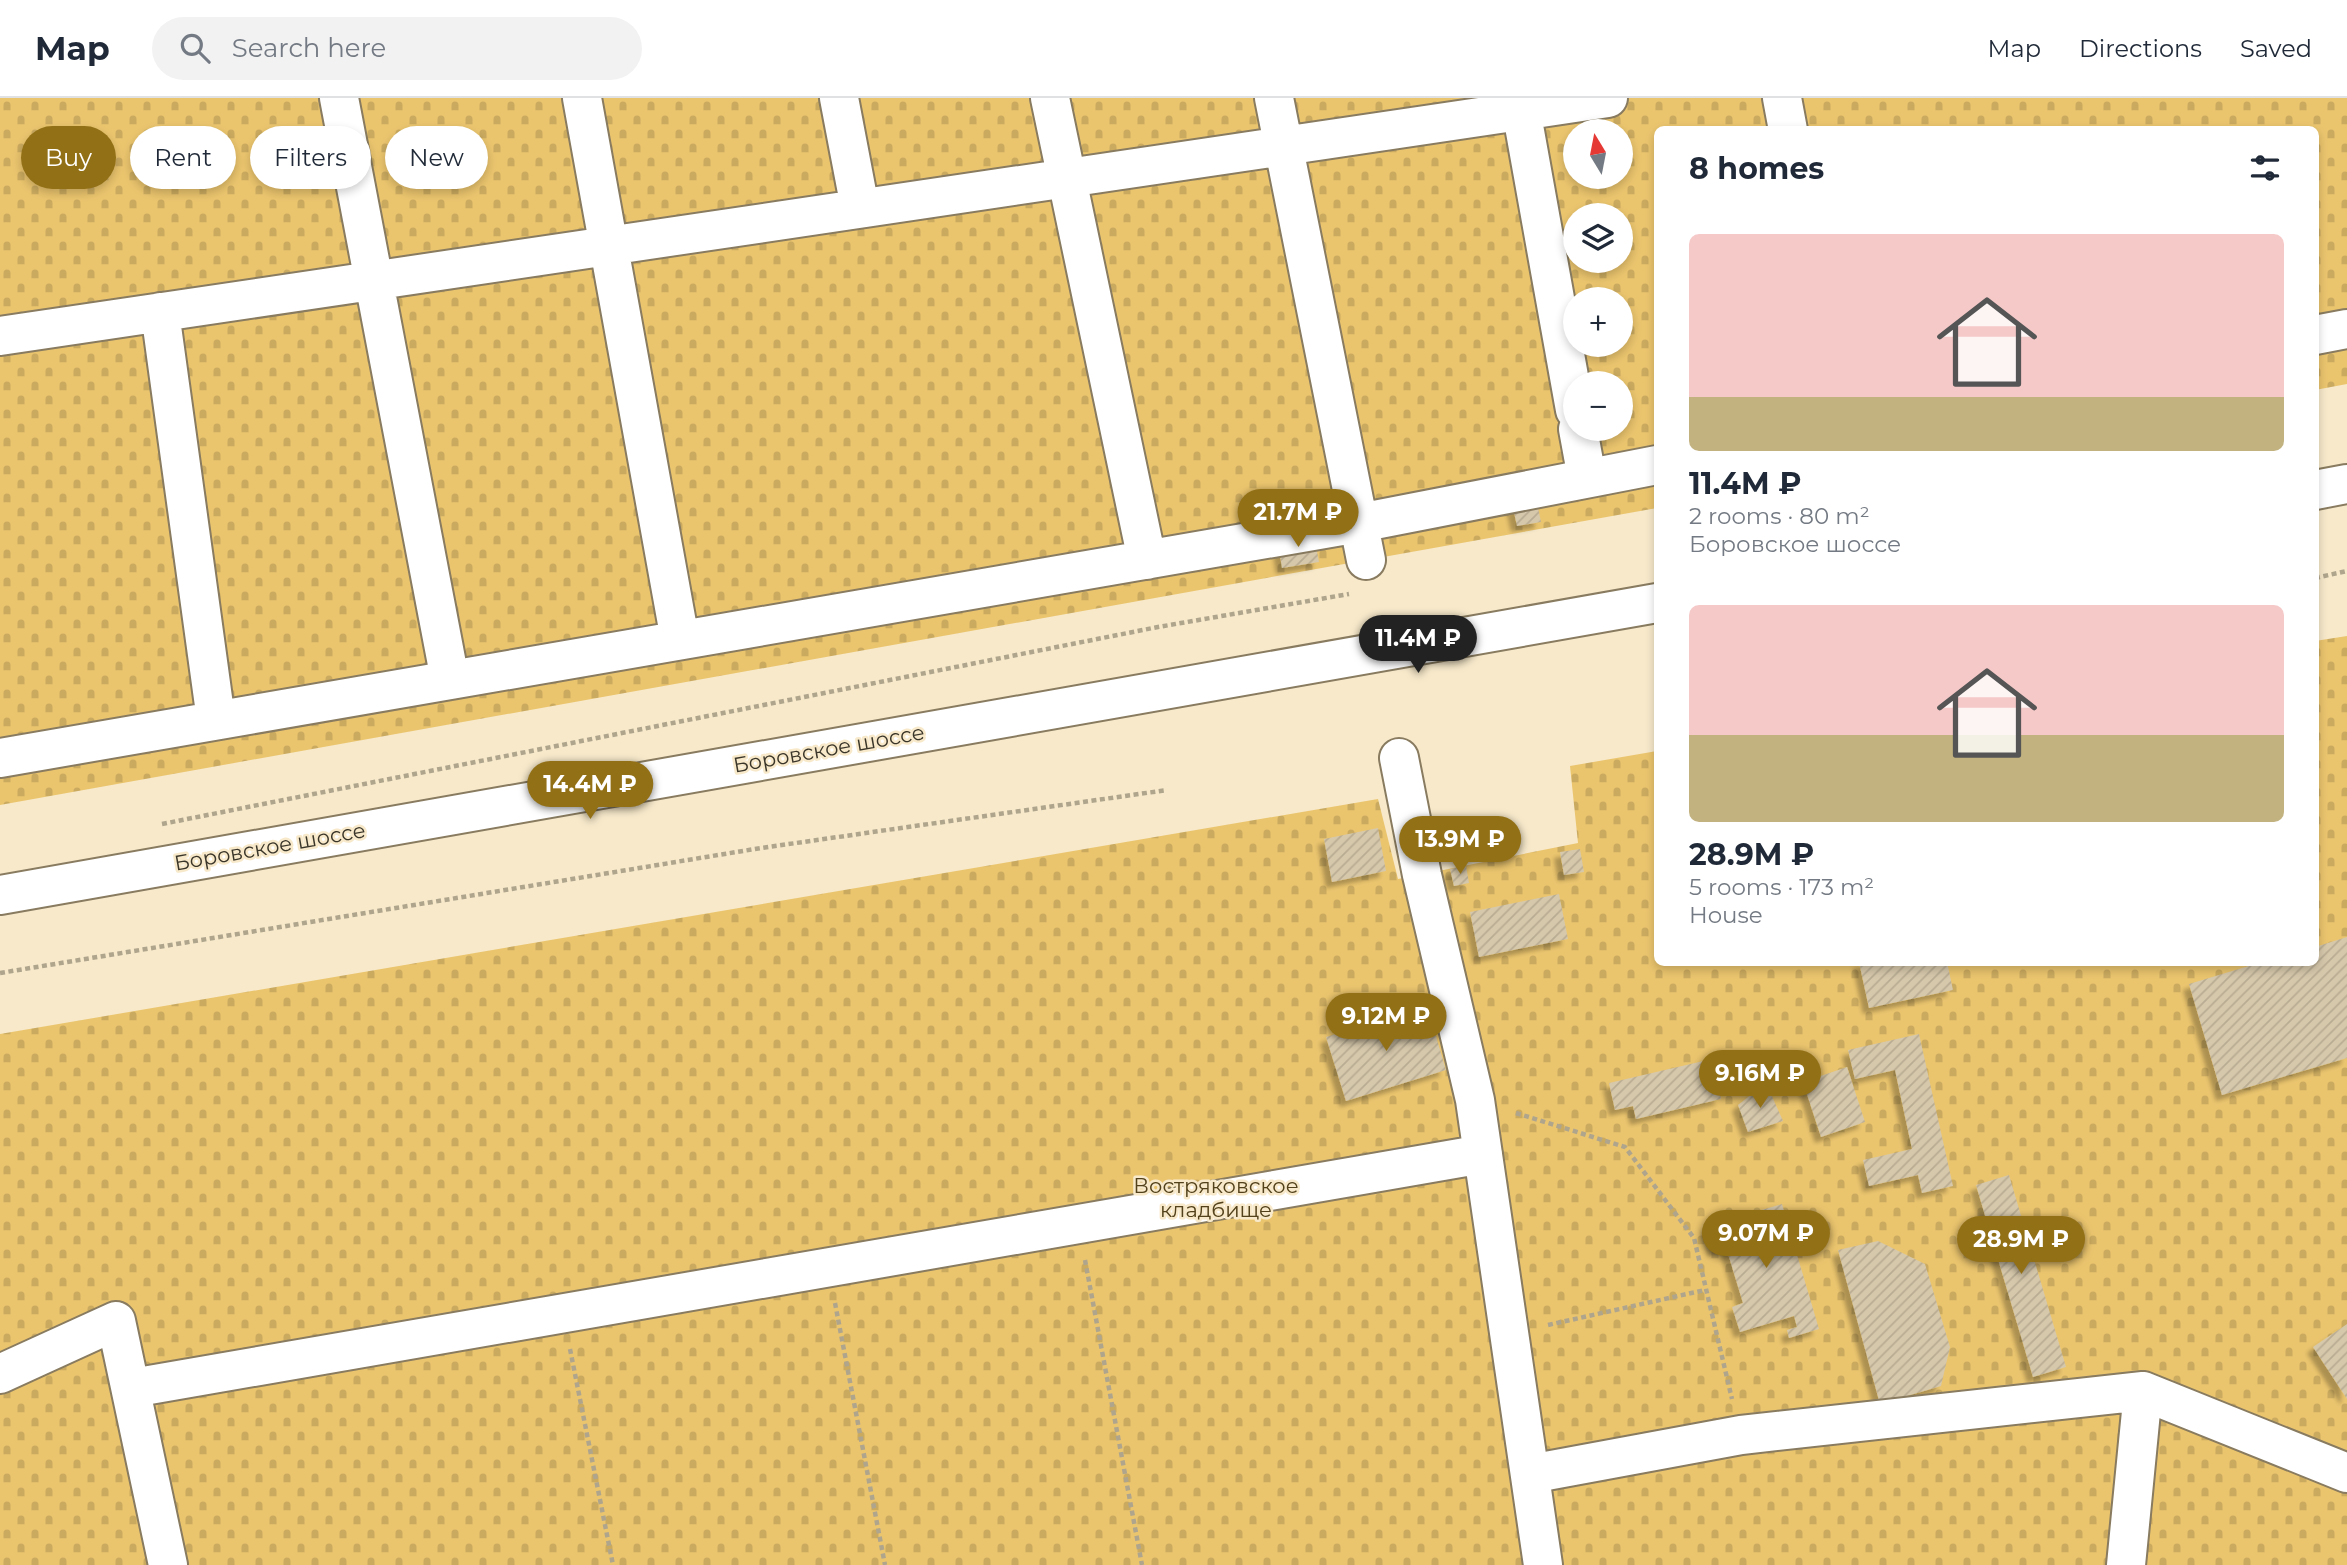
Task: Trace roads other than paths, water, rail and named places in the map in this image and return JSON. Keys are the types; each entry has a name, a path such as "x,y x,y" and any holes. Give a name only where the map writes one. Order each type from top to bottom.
{"street":[{"path":"339,98 450,680"},
{"path":"582,98 680,640"},
{"path":"839,98 860,208"},
{"path":"1050,98 1147,560"},
{"path":"1274,98 1359,523 1362,576"},
{"path":"0,335 1283,146 1520,104 1608,98"},
{"path":"1782,98 1787,126"},
{"path":"1520,104 1568,371"},
{"path":"160,312 216,720"},
{"path":"2319,334 2347,329"},
{"path":"1580,441 1587,478"},
{"path":"0,758 1359,523 1654,466"},
{"path":"2319,489 2347,484"},
{"name":"Боровское шоссе","path":"0,895 1654,604"},
{"path":"1399,758 1422,875 1475,1100 1543,1565"},
{"path":"132,1388 1483,1154"},
{"path":"0,1374 116,1321 168,1565"},
{"path":"1530,1474 1741,1435 2143,1391 2347,1473"},
{"path":"2126,1565 2143,1391"}],"park label":[{"name":"Востряковское кладбище","path":"1216,1198"}]}
